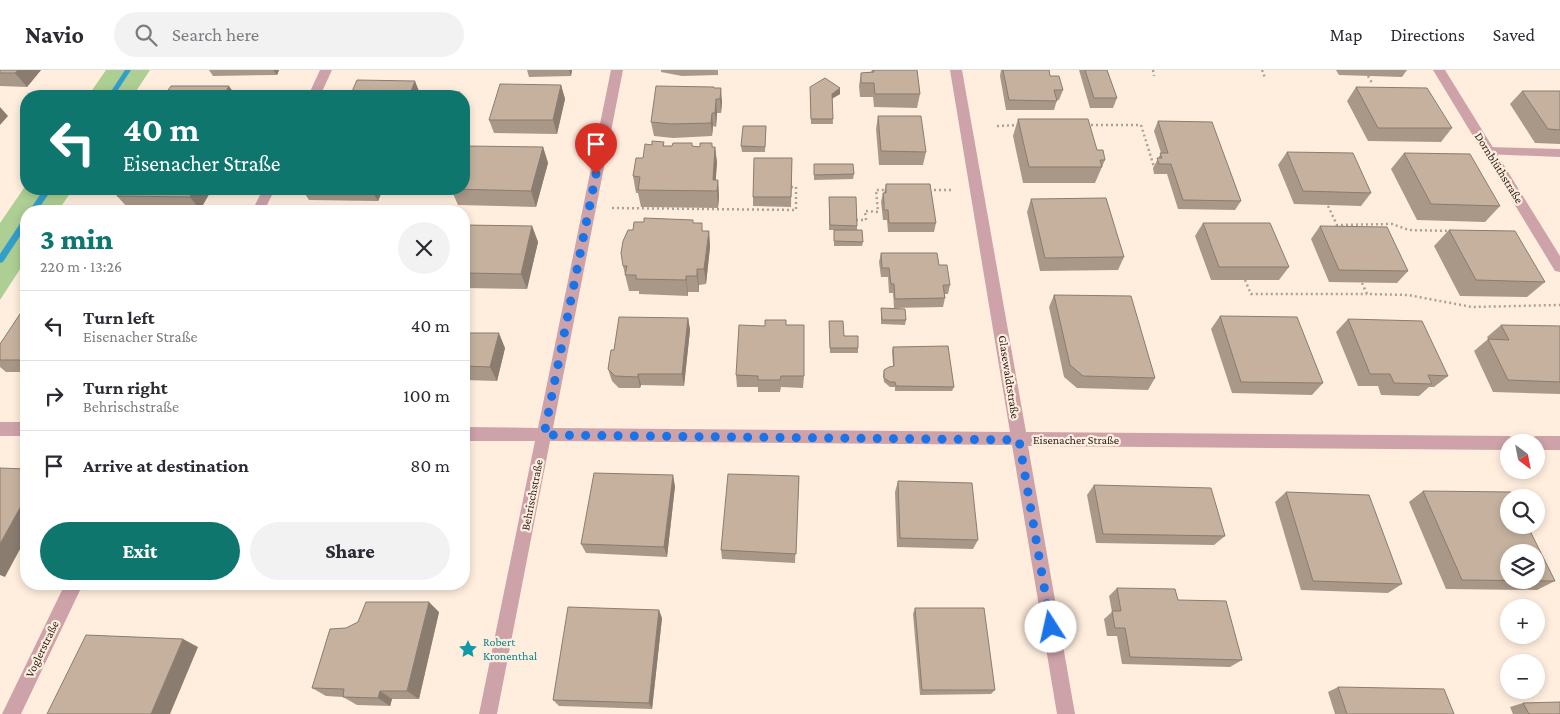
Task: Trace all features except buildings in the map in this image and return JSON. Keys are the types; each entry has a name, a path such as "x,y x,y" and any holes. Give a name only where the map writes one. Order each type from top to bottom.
{"street":[{"path":"317,90 326,70"},
{"name":"Behrischstraße","path":"488,714 617,70"},
{"name":"Glasewaldtstraße","path":"956,70 1066,714"},
{"name":"Dornblüthstraße","path":"1439,70 1560,267"},
{"path":"0,429 20,429"},
{"name":"Eisenacher Straße","path":"470,434 1500,443"},
{"path":"1545,443 1560,443"},
{"name":"Voglerstraße","path":"11,714 71,590"}],"lane":[{"path":"1488,151 1560,153"}],"path":[{"path":"1153,70 1154,76"},
{"path":"1262,70 1265,78"},
{"path":"1368,76 1372,83"},
{"path":"997,126 1027,125"},
{"path":"1086,125 1141,125 1154,168"},
{"path":"626,208 796,210 796,187 791,187"},
{"path":"878,212 876,190 895,190"},
{"path":"924,190 953,190"},
{"path":"1328,206 1337,224 1392,224 1409,230 1458,231"},
{"path":"856,220 866,220 865,211 882,212"},
{"path":"1245,280 1251,294 1408,295 1472,307 1560,305"},
{"path":"1362,283 1367,294"}],"green space":[{"path":"106,70 150,70 137,90 92,90"},
{"path":"20,194 69,195 62,205 20,205 20,269 0,300 0,223"}],"waterway":[{"path":"115,90 128,70"},
{"path":"37,205 44,195"},
{"path":"0,260 20,230"}],"place":[{"name":"Robert Kronenthal","path":"468,649"}],"route":[{"path":"596,174 544,435 1019,440 1051,627"}]}
